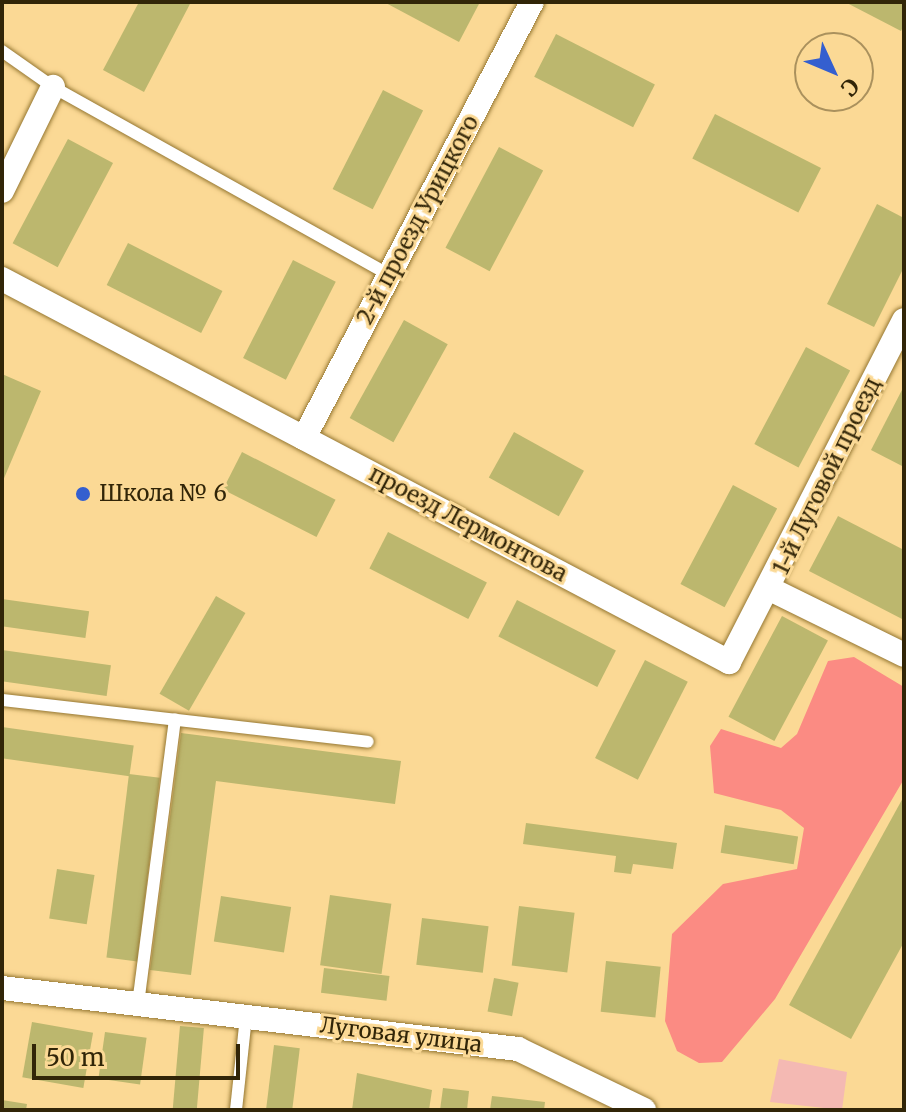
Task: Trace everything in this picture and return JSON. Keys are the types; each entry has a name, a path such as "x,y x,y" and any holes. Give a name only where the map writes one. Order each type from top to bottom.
{"street":[{"name":"2-й проезд Урицкого","path":"304,438 532,2"},
{"path":"2,191 53,87"},
{"name":"проезд Лермонтова","path":"2,279 729,662 770,589"},
{"name":"1-й Луговой проезд","path":"770,589 904,320"},
{"path":"770,589 904,655"},
{"name":"Луговая улица","path":"2,988 518,1049 644,1110"}],"lane":[{"path":"2,51 53,87 389,275"},
{"path":"2,700 368,742"},
{"path":"138,1004 175,719"},
{"path":"236,1110 246,1017"}],"shaded area":[{"path":"854,657 904,687 904,779 775,999 722,1062 699,1063 677,1051 665,1021 672,934 723,884 797,869 804,828 781,810 714,793 710,746 721,729 781,748 797,734 828,661"},
{"path":"779,1059 847,1072 842,1110 770,1102"}],"building":[{"path":"139,2 191,2 144,92 103,70"},
{"path":"384,2 480,2 459,42"},
{"path":"845,2 904,2 904,25 901,31"},
{"path":"556,34 655,84 633,127 534,77"},
{"path":"383,90 423,110 373,209 333,189"},
{"path":"715,114 821,168 798,213 692,159"},
{"path":"68,139 113,163 58,267 13,243"},
{"path":"499,147 543,170 490,271 445,248"},
{"path":"877,204 904,218 904,267 874,327 827,304"},
{"path":"128,243 222,291 201,333 107,285"},
{"path":"293,260 336,282 286,380 243,358"},
{"path":"404,320 448,344 393,442 350,418"},
{"path":"806,347 850,370 799,468 754,444"},
{"path":"2,374 41,391 2,483"},
{"path":"904,386 904,467 871,450"},
{"path":"514,432 584,471 559,516 489,477"},
{"path":"242,452 336,500 316,537 223,489"},
{"path":"733,485 777,508 725,607 680,584"},
{"path":"838,516 904,550 904,620 809,571"},
{"path":"388,532 487,582 468,619 369,569"},
{"path":"216,596 245,613 189,711 160,694"},
{"path":"2,599 89,611 85,638 2,626"},
{"path":"517,600 616,650 597,687 498,637"},
{"path":"782,616 828,640 774,741 728,717"},
{"path":"2,650 111,665 107,696 2,681"},
{"path":"645,660 688,682 638,780 595,758"},
{"path":"2,727 134,746 129,776 2,758"},
{"path":"181,733 401,761 395,804 216,781 191,975 150,970"},
{"path":"129,774 160,778 137,961 106,958"},
{"path":"904,796 904,942 851,1039 789,1005"},
{"path":"526,823 677,843 673,869 633,864 631,874 614,872 616,856 523,844"},
{"path":"725,825 798,837 794,864 721,853"},
{"path":"57,869 95,875 87,924 49,918"},
{"path":"330,895 391,904 382,974 320,965"},
{"path":"221,896 291,907 284,953 214,941"},
{"path":"519,906 575,913 567,972 512,966"},
{"path":"422,918 489,926 483,973 416,965"},
{"path":"606,961 661,967 655,1017 601,1012"},
{"path":"324,968 390,976 386,1001 321,993"},
{"path":"494,978 519,983 512,1016 488,1011"},
{"path":"32,1022 93,1033 83,1088 22,1077"},
{"path":"180,1026 204,1028 197,1110 173,1110"},
{"path":"105,1032 147,1038 140,1084 98,1079"},
{"path":"274,1045 300,1048 292,1110 266,1110"},
{"path":"357,1073 432,1090 429,1110 352,1110"},
{"path":"443,1088 469,1091 467,1110 440,1110"},
{"path":"492,1096 545,1102 544,1110 490,1110"},
{"path":"2,1100 27,1104 26,1110 2,1110"}],"place":[{"name":"Школа № 6","path":"83,494"}]}
